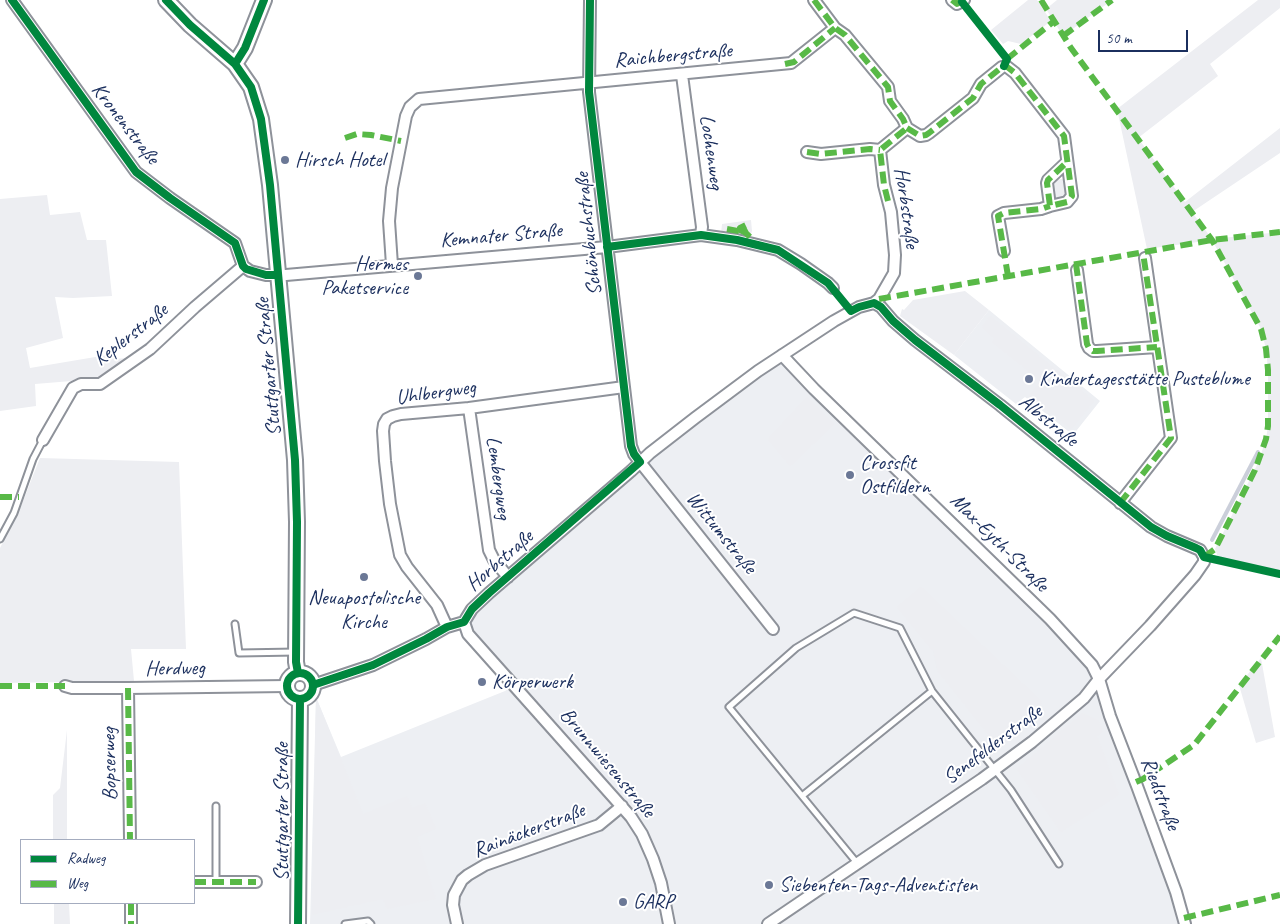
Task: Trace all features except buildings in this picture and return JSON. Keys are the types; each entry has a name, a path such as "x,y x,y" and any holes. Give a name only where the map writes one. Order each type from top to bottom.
{"main road":[{"name":"Stuttgarter Straße","path":"166,0 235,64 251,87 261,119 270,185 293,432 296,489 296,652 298,673"},
{"path":"235,64 246,48 264,0"},
{"path":"298,673 310,677 313,685 313,689 308,697 300,699 292,697 287,686 289,679 298,673"},
{"name":"Stuttgarter Straße","path":"298,924 300,699"}],"street":[{"name":"Kronenstraße","path":"12,0 136,172 235,243 242,266"},
{"name":"Schönbuchstraße","path":"590,0 589,82 631,446 640,462"},
{"path":"814,0 835,28 845,35 888,87 890,101 907,128 920,136 930,133 973,98 981,84 1002,67 1006,66 1015,73 1059,128 1066,143 1072,196 1068,202 1041,209 1004,213 998,216 1004,251"},
{"path":"952,0 957,4 964,0"},
{"name":"Raichbergstraße","path":"392,265 389,221 392,188 404,122 408,112 419,99 791,63 835,28"},
{"name":"Lochenweg","path":"682,74 702,227 701,235"},
{"name":"Horbstraße","path":"313,685 373,665 448,627 464,622 472,609 640,462 727,393 859,306 878,303 894,273 895,255 891,212 884,185 880,150 907,128"},
{"path":"807,152 820,154 870,149 880,150"},
{"path":"1050,206 1048,180 1067,162"},
{"name":"Kemnater Straße","path":"278,275 607,246 701,235 744,241 778,250 833,288"},
{"path":"1120,503 1171,438 1145,258"},
{"path":"242,266 250,271 278,275"},
{"name":"Keplerstraße","path":"43,440 73,388 81,384 100,384 150,349 242,266"},
{"path":"1077,270 1089,348 1097,352 1158,346"},
{"name":"Albstraße","path":"878,303 893,321 910,336 1007,410 1120,503 1159,532 1200,550 1204,557"},
{"name":"Max-Eyth-Straße","path":"782,355 814,389 1050,619 1087,659 1099,679"},
{"name":"Uhlbergweg","path":"448,627 437,605 407,567 400,555 390,504 383,431 384,424 393,416 624,387"},
{"name":"Lembergweg","path":"468,408 489,550 494,560 508,577"},
{"name":"Wittumstraße","path":"640,462 773,629"},
{"name":"Senefelderstraße","path":"768,924 996,770 1032,742 1084,698 1099,679 1195,576 1203,565 1204,557"},
{"name":"Brunnwiesenstraße","path":"464,622 473,639 622,806 637,826 647,845 660,883 669,924"},
{"name":"Riedstraße","path":"1099,679 1110,716 1138,786 1176,892 1185,924"},
{"name":"Herdweg","path":"65,686 72,688 128,688 287,686"},
{"name":"Bopserweg","path":"128,688 130,839"},
{"name":"Rainäckerstraße","path":"457,924 453,904 454,896 462,880 468,875 484,865 599,825 622,806"},
{"path":"195,882 256,882"},
{"path":"131,904 131,924"}],"lane":[{"name":"Keplerstraße","path":"0,539 18,504 33,459 43,440"},
{"path":"857,863 730,707 796,648 854,613 900,628 932,691 996,770 1059,864"},
{"path":"235,624 240,653 296,652"},
{"path":"802,796 932,691"},
{"path":"216,806 216,882"},
{"path":"346,924 368,921 371,924"}],"shaded area":[{"path":"1028,0 1037,0 1051,21 1021,44 1008,41 1003,44 991,30"},
{"path":"1057,0 1111,1 1063,36 1046,9"},
{"path":"1258,0 1280,0 1280,8 1210,64 1218,76 1138,138 1185,202 1280,128 1280,153 1192,212 1212,239 1280,232 1280,574 1219,560 1215,549 1258,463 1266,439 1268,426 1268,370 1266,349 1261,329 1212,240 1147,249 1117,109"},
{"path":"1062,179 1065,181 1067,194 1064,198 1057,199 1054,196 1052,184 1055,180"},
{"path":"47,195 50,215 80,212 87,240 106,240 112,296 55,297 63,338 26,348 30,368 113,354 115,359 127,358 96,379 35,384 36,406 0,411 0,199"},
{"path":"751,220 752,231 750,237 721,234 722,224"},
{"path":"965,291 989,310 954,355 900,316 902,309 904,310 913,300"},
{"name":"Kindertagesstätte Pusteblume","path":"989,310 1100,401 1073,435 1025,397 1016,404 954,355"},
{"path":"990,316 1094,401 1071,429 1029,396 1041,381 992,342 994,338 982,327"},
{"path":"782,358 1084,658 1094,675 1130,766 1144,776 1138,786 1185,924 310,924 316,697 341,757 505,691 516,684 469,632 468,618 634,471"},
{"path":"807,397 834,424 790,466 768,439"},
{"path":"40,458 179,462 186,649 131,649 134,681 0,683 0,548 21,506"},
{"path":"921,587 1042,702 1000,749 937,670 933,651 897,607"},
{"path":"1261,658 1275,737 1256,743 1239,685"},
{"path":"316,697 363,814 407,796 412,808 425,803 436,829 417,837 436,899 387,909 383,899 312,915"},
{"path":"1083,713 1098,720 1103,731 1097,736 1119,795 1061,832 1017,769"},
{"path":"67,730 67,839 53,839 53,795 60,788"},
{"path":"54,904 69,904 70,924 54,924"}],"waterway":[{"path":"1212,540 1258,452"}],"marked path":[{"path":"814,0 835,28 845,35 888,87 890,101 907,128"},
{"path":"952,0 957,4 964,0"},
{"path":"1041,0 1071,48 1212,240 1261,329 1266,349 1268,370 1268,426 1266,439 1255,470 1215,549 1204,557"},
{"path":"1063,36 1112,0"},
{"path":"1007,59 1053,22"},
{"path":"785,64 794,62 835,28"},
{"path":"907,128 920,136 926,135 973,98 981,84 1002,67 1006,66 1015,73 1064,136 1072,196 1067,202 1050,206 1048,180 1067,162"},
{"path":"888,201 880,150 907,128"},
{"path":"345,138 357,134 401,141"},
{"path":"807,152 821,154 870,149 880,150"},
{"path":"1008,276 998,216 1004,213 1041,209 1050,206"},
{"path":"727,229 744,232 740,228 746,225 748,230 744,232 750,237 751,243"},
{"path":"879,299 1212,240 1280,232"},
{"path":"1120,503 1171,438 1143,253"},
{"path":"1076,264 1089,348 1097,351 1157,347"},
{"path":"0,497 19,497"},
{"path":"1136,782 1194,745 1280,636"},
{"path":"0,686 65,686"},
{"path":"128,688 130,839"},
{"path":"195,882 256,882"},
{"path":"1184,918 1280,895"},
{"path":"131,904 131,924"}],"cycle path":[{"path":"12,0 136,172 235,243 243,266 246,269 266,275 278,275"},
{"path":"166,0 190,25 235,64 251,87 261,119 270,185 295,460 297,522 296,662 298,673"},
{"path":"235,64 245,48 264,0"},
{"path":"313,685 373,665 447,627 464,622 472,609 489,593 640,462 631,446 589,92 590,0"},
{"path":"962,2 1007,59 1004,66"},
{"path":"607,247 701,235 737,240 778,250 828,283 851,311 874,303 881,307 893,321 915,340 1000,405 1151,527 1200,550 1204,557 1280,574"},
{"path":"300,673 309,677 313,686 309,695 300,699 291,695 287,686 291,677 300,673"},
{"path":"298,924 300,699"}],"place":[{"name":"Hirsch Hotel","path":"285,160"},
{"name":"Hermes Paketservice","path":"418,276"},
{"name":"Kindertagesstätte Pusteblume","path":"1029,379"},
{"name":"Crossfit Ostfildern","path":"850,475"},
{"name":"Neuapostolische Kirche","path":"364,577"},
{"name":"Körperwerk","path":"482,682"},
{"name":"Siebenten-Tags-Adventisten","path":"769,885"},
{"name":"GARP","path":"623,902"}]}
